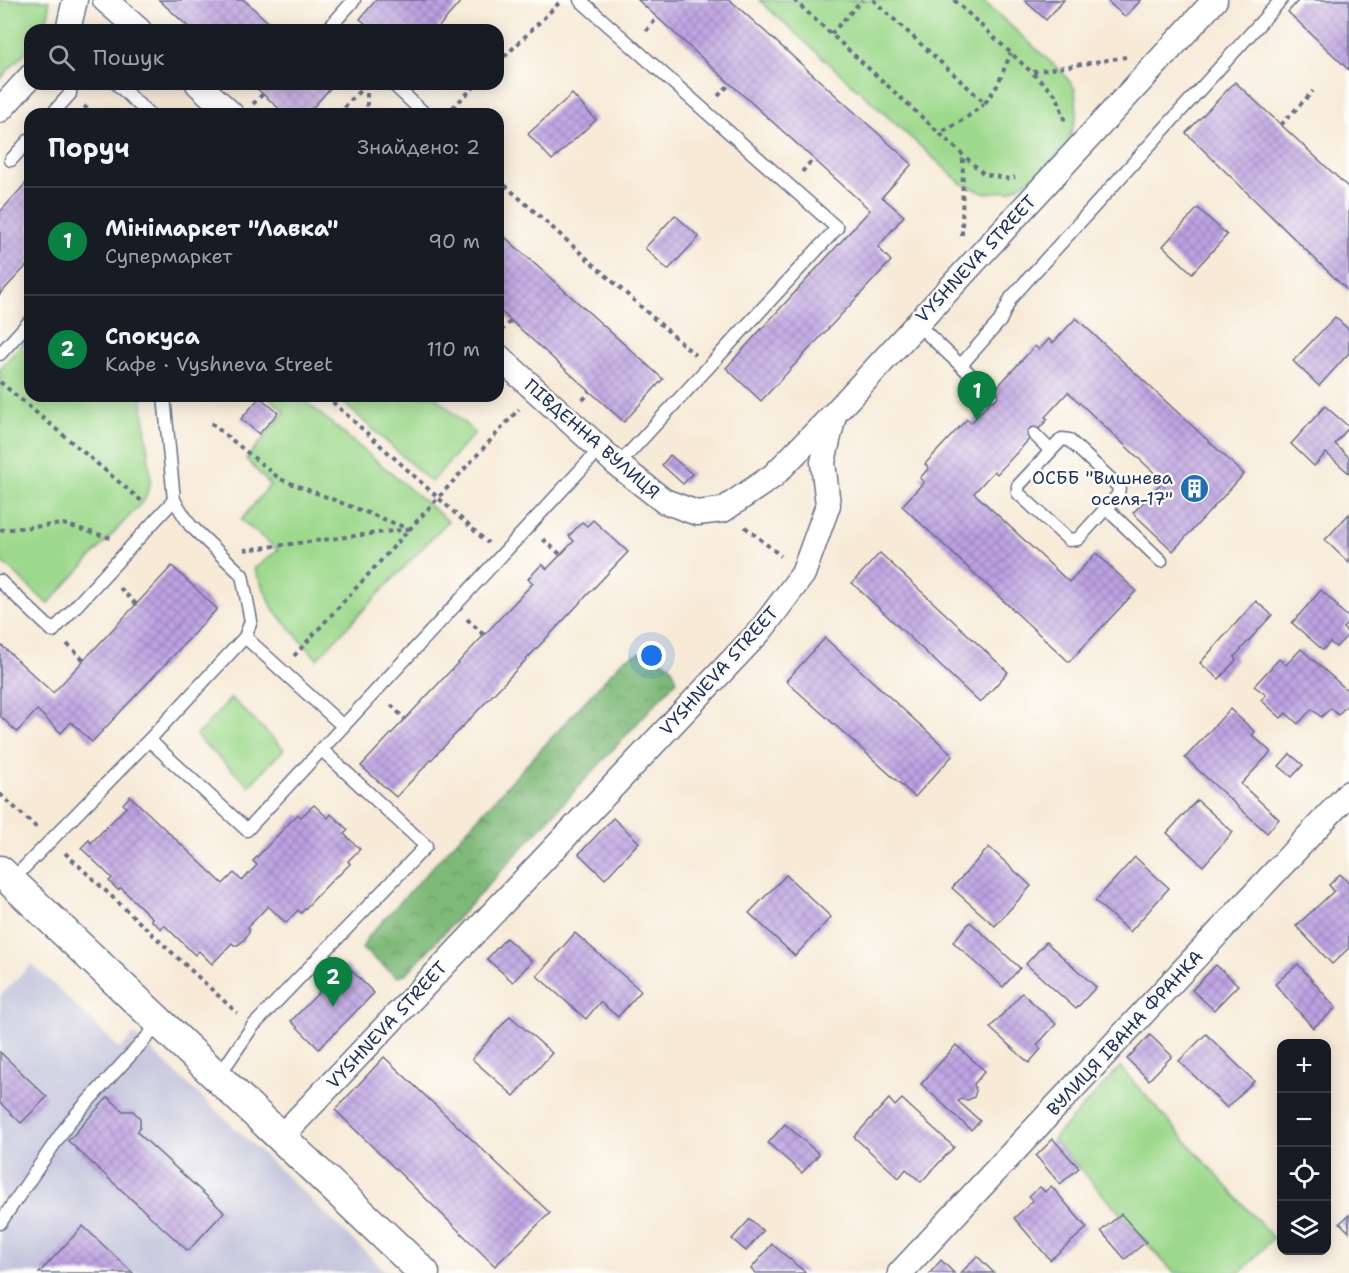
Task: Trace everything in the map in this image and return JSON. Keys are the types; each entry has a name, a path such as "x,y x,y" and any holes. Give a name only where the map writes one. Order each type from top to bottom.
{"street":[{"path":"69,24 75,0"},
{"path":"105,0 132,24"},
{"name":"VYSHNEVA STREET","path":"275,1132 761,630 803,574 828,505 823,462 835,413 1215,0"},
{"path":"0,111 24,85"},
{"path":"205,90 224,108"},
{"name":"ПІВДЕННА ВУЛИЦЯ","path":"504,361 618,465 664,501 697,513 723,510"},
{"path":"723,510 773,476 835,413"},
{"name":"ВУЛИЦЯ ІВАНА ФРАНКА","path":"900,1273 1349,793"},
{"path":"5,876 424,1273"}],"lane":[{"path":"333,24 354,0"},
{"path":"580,0 837,228 618,465"},
{"path":"961,365 1000,321 1011,298 1281,0"},
{"path":"57,108 70,94 70,90"},
{"path":"123,90 143,108"},
{"path":"399,90 419,108"},
{"path":"10,160 24,145"},
{"path":"917,324 991,394"},
{"path":"0,354 24,328"},
{"path":"5,876 50,840 149,740 245,638 251,621 242,575 190,525 174,500 165,402"},
{"path":"1034,434 1050,450"},
{"path":"1062,439 1069,440 1119,486 1118,495 1106,508 1078,539 1069,540 1018,494 1018,486 1062,439"},
{"path":"149,740 248,830 600,449"},
{"path":"0,581 53,631 174,500"},
{"path":"1106,508 1161,561"},
{"path":"245,638 343,726"},
{"path":"219,1077 252,1027 426,846 322,750"},
{"path":"0,1223 70,1121 161,1022"}],"path":[{"path":"504,57 562,0"},
{"path":"794,0 984,174 1010,179 1019,176"},
{"path":"831,34 862,0"},
{"path":"873,0 985,103"},
{"path":"954,0 1057,96 1064,118 1062,130"},
{"path":"939,134 966,118 985,103 997,86 1011,53"},
{"path":"1032,72 1137,55"},
{"path":"344,108 360,90"},
{"path":"366,90 367,108"},
{"path":"452,108 471,90"},
{"path":"1281,125 1314,91"},
{"path":"504,184 709,368"},
{"path":"504,329 511,321"},
{"path":"0,382 160,516"},
{"path":"281,670 536,390"},
{"path":"333,402 501,556"},
{"path":"211,423 280,479 410,529"},
{"path":"723,510 803,574"},
{"path":"0,530 63,524 134,544"},
{"path":"219,553 410,529"},
{"path":"0,794 252,1027"}],"shaded area":[{"path":"32,964 120,1049 134,1034 387,1273 0,1273 0,996"}],"green space":[{"path":"0,0 49,0 45,24 24,24 24,53 0,79"},
{"path":"759,0 982,0 1064,74 1075,89 1077,113 1068,144 1041,172 1010,191 984,193 962,184"},
{"path":"24,342 24,402 143,402 151,481 145,499 48,604 0,560 0,369"},
{"path":"274,402 306,402 448,521 317,659 274,610 254,569 278,550 241,520 270,485 246,459 285,412"},
{"path":"343,402 441,402 475,433 431,482"},
{"path":"647,650 671,666 677,680 407,973 397,977 362,949 367,938 624,659"},
{"path":"231,698 284,749 249,786 196,736"},
{"path":"1120,1067 1273,1238 1240,1273 1174,1273 1053,1139"}],"building":[{"path":"159,0 244,0 270,24 185,24"},
{"path":"376,0 462,0 441,24 366,24 360,19"},
{"path":"638,0 730,0 912,164 882,197 904,216 878,247 891,261 761,401 726,368 870,210"},
{"path":"1024,0 1064,0 1046,20"},
{"path":"1106,0 1141,0 1125,17"},
{"path":"1299,0 1349,0 1349,70 1288,12"},
{"path":"1235,82 1349,188 1349,292 1186,133"},
{"path":"259,90 329,90 312,108 278,108"},
{"path":"572,94 596,120 552,160 528,134"},
{"path":"24,185 24,268 0,294 0,212"},
{"path":"1198,208 1227,235 1192,273 1163,246"},
{"path":"675,215 699,237 668,270 645,248"},
{"path":"504,236 663,379 624,422 504,314"},
{"path":"1335,317 1349,330 1349,353 1319,386 1293,361"},
{"name":"ОСББ \"Вишнева оселя-17\"","path":"1076,318 1244,474 1173,551 1133,513 1163,481 1068,392 1045,417 1048,419 997,474 994,471 974,493 1069,582 1096,553 1136,591 1069,662 902,506 924,482 920,478 929,468 925,464 967,419 971,423 991,401 987,398 1035,346 1039,350 1049,339 1053,343"},
{"path":"256,402 266,402 278,413 259,434 241,419"},
{"path":"1325,406 1349,427 1335,444 1349,457 1349,473 1326,453 1314,466 1291,444"},
{"path":"670,455 692,474 683,484 662,465"},
{"path":"1349,514 1349,563 1325,540"},
{"path":"593,520 628,552 396,797 361,766 533,583 528,579 542,564 547,569 574,541 569,536 582,522 587,526"},
{"path":"880,553 1008,672 980,703 852,583"},
{"path":"172,566 217,609 92,742 71,722 61,733 37,710 17,732 0,716 0,644 53,693"},
{"path":"1321,590 1349,618 1343,628 1349,634 1336,647 1330,642 1323,650 1292,623"},
{"path":"1256,601 1272,615 1234,657 1236,660 1219,679 1200,663"},
{"path":"825,638 953,755 915,797 786,681"},
{"path":"1301,649 1349,692 1349,703 1338,715 1331,708 1321,717 1312,709 1298,724 1286,713 1281,718 1261,700 1266,695 1254,686 1279,659 1286,665"},
{"path":"1230,709 1255,732 1252,735 1271,752 1241,784 1279,819 1267,833 1185,758"},
{"path":"1290,754 1303,765 1292,777 1279,766"},
{"path":"130,796 223,884 234,873 242,881 257,865 253,861 298,814 301,817 314,805 328,818 331,814 348,830 344,834 360,849 348,861 350,864 301,913 298,910 286,923 268,906 248,927 249,932 244,940 238,945 232,943 212,964 199,951 195,955 164,925 161,929 121,888 118,890 109,881 112,878 81,848 89,840 91,843 126,807 123,804"},
{"path":"1197,800 1233,832 1203,866 1167,833"},
{"path":"613,818 639,842 605,879 579,854"},
{"path":"989,847 1031,886 995,926 952,888"},
{"path":"1135,857 1169,888 1130,932 1095,901"},
{"path":"1340,874 1349,883 1349,948 1332,964 1296,926 1334,891 1329,885"},
{"path":"786,875 831,917 795,956 749,913"},
{"path":"970,922 1020,968 1003,987 953,942"},
{"path":"575,933 641,991 618,1017 600,1002 586,1019 537,976"},
{"path":"506,938 532,961 513,982 487,959"},
{"path":"1046,942 1096,987 1076,1009 1026,964"},
{"path":"1298,964 1336,1008 1313,1028 1275,984"},
{"path":"346,965 374,993 319,1049 291,1021"},
{"path":"1216,965 1238,985 1214,1010 1192,990"},
{"path":"1022,993 1056,1024 1037,1045 1041,1049 1029,1063 990,1028"},
{"path":"510,1016 552,1053 514,1096 472,1059"},
{"path":"1206,1034 1254,1081 1227,1108 1179,1061"},
{"path":"1150,1035 1172,1056 1149,1080 1127,1059"},
{"path":"956,1045 985,1071 974,1084 976,1091 974,1097 958,1101 980,1121 971,1130 921,1084"},
{"path":"0,1052 47,1097 21,1123 0,1103"},
{"path":"384,1057 550,1213 495,1266 335,1110"},
{"path":"108,1097 123,1111 133,1111 140,1118 140,1127 137,1132 224,1212 188,1251 68,1141"},
{"path":"889,1099 895,1106 902,1099 954,1147 921,1182 906,1169 899,1178 854,1137"},
{"path":"785,1124 819,1154 802,1173 768,1143"},
{"path":"1053,1139 1079,1168 1060,1184 1036,1156"},
{"path":"1051,1186 1087,1228 1050,1260 1014,1218 1033,1201 1029,1196 1040,1187 1045,1192"},
{"path":"1121,1214 1146,1242 1125,1259 1101,1231"},
{"path":"1349,1215 1349,1232 1340,1223"},
{"path":"750,1219 763,1231 746,1251 732,1239"},
{"path":"83,1226 133,1273 39,1273"},
{"path":"772,1244 806,1273 755,1273 751,1269"},
{"path":"977,1256 994,1273 961,1273"},
{"path":"941,1260 954,1273 930,1273"}],"place":[{"name":"Мінімаркет \"Лавка\"","path":"977,421"},
{"name":"ОСББ \"Вишнева оселя-17\"","path":"1194,488"},
{"name":"Спокуса","path":"333,1007"}]}
